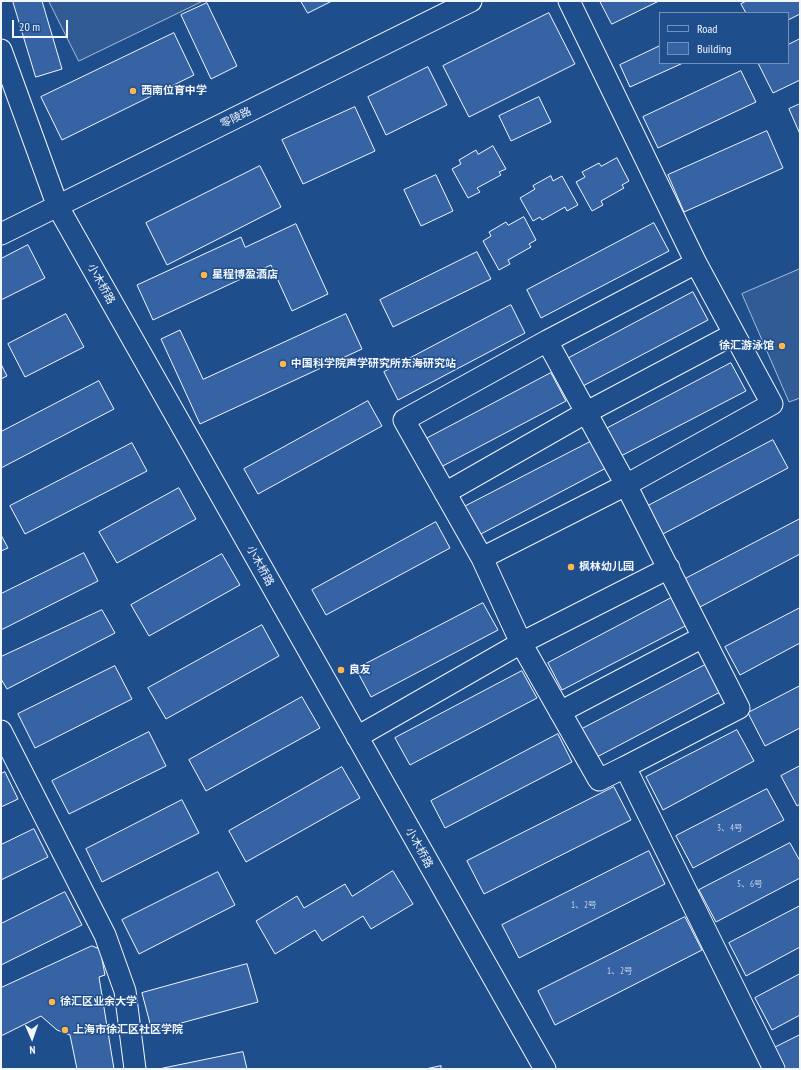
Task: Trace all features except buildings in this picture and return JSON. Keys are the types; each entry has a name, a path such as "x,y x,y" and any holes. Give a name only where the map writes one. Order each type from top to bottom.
{"street":[{"name":"零陵路","path":"1,234 471,1"},
{"path":"482,558 626,485 772,404 696,263 569,1"},
{"name":"小木桥路","path":"1,50 58,207 545,1069"},
{"path":"547,341 626,485 739,708 599,780 521,643 482,558 404,420 547,341 696,263"},
{"path":"445,493 587,412 734,334"},
{"path":"357,737 521,643 668,568"},
{"path":"560,712 703,637"},
{"path":"1,730 105,935 125,991 135,1069"},
{"path":"625,767 774,1069"}],"shaded area":[{"path":"49,1 203,1 79,61"},
{"name":"徐汇游泳馆","path":"800,269 800,398 789,402 742,294"}],"place":[{"name":"西南位育中学","path":"133,91"},
{"name":"星程博盈酒店","path":"204,275"},
{"name":"徐汇游泳馆","path":"782,346"},
{"name":"中国科学院声学研究所东海研究站","path":"283,364"},
{"name":"枫林幼儿园","path":"571,567"},
{"name":"良友","path":"341,670"},
{"name":"徐汇区业余大学","path":"52,1002"},
{"name":"上海市徐汇区社区学院","path":"65,1030"}]}
